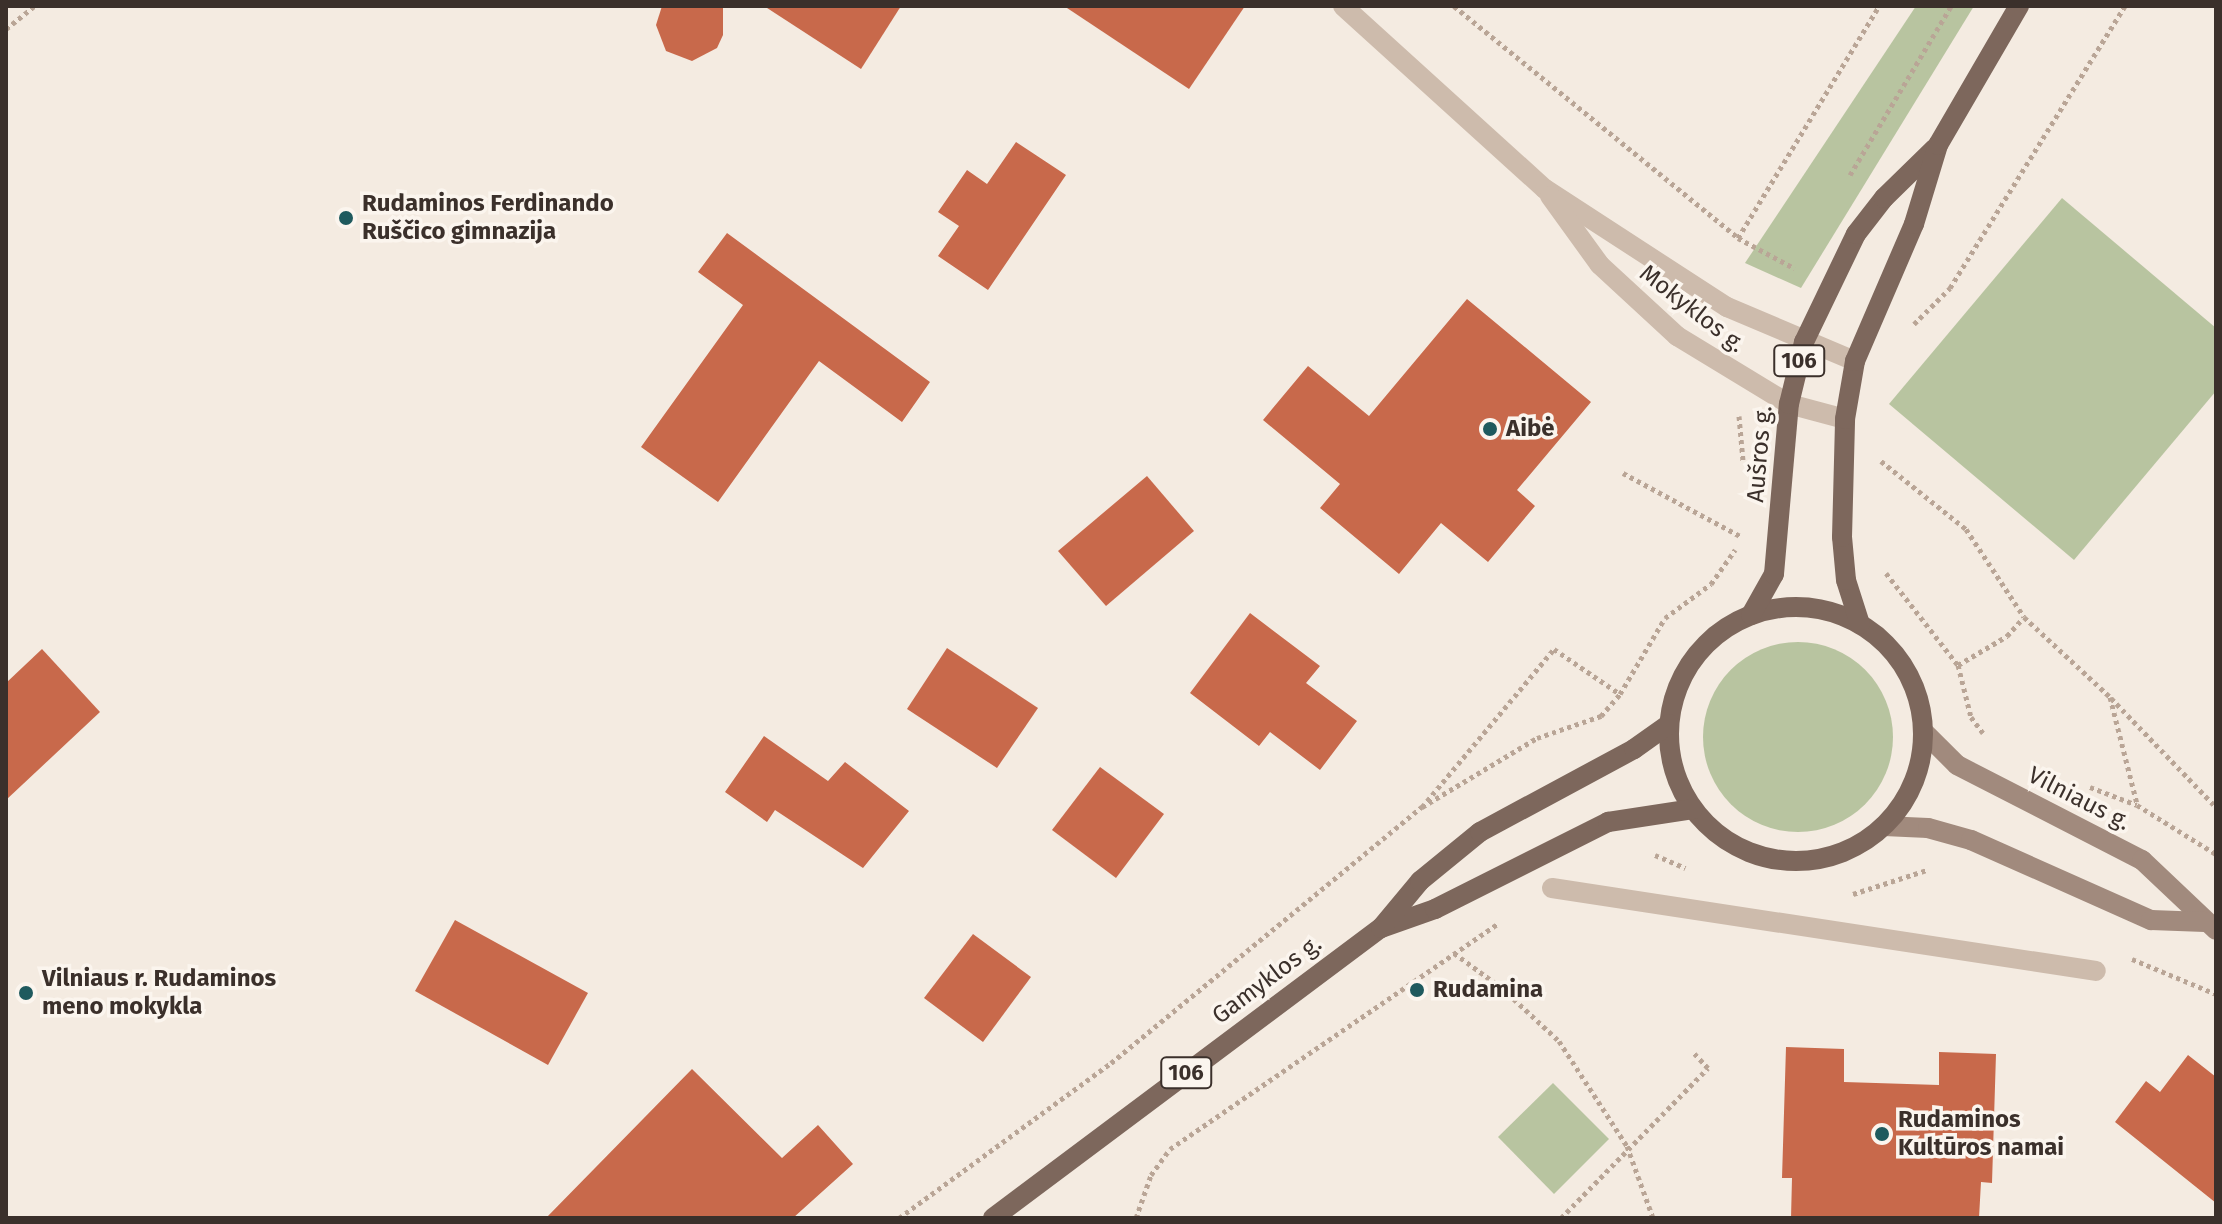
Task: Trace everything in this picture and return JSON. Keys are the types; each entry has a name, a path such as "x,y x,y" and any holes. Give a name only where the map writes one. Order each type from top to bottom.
{"main road":[{"name":"Aušros g.","path":"1860,624 1846,580 1842,537 1845,419 1855,361 1914,224 1938,145 2019,6"},
{"name":"Aušros g.","path":"1751,615 1774,574 1789,404 1804,342 1856,234 1884,198 1938,145"},
{"name":"106","path":"1807,607 1860,624 1890,649 1912,681 1923,731 1920,766 1906,799 1884,826 1831,857 1768,859 1739,848 1693,809 1670,754 1669,724 1686,669 1704,646 1751,615 1807,607"},
{"name":"Gamyklos g.","path":"993,1218 1381,928 1420,881 1480,832 1634,749 1669,724"},
{"name":"Vilniaus g.","path":"1923,731 1957,765 2142,860 2210,926"},
{"name":"Gamyklos g.","path":"1381,928 1435,909 1608,822 1693,809"},
{"name":"Vilniaus g.","path":"1884,826 1928,828 1971,840 2151,920 2210,926"}],"street":[{"name":"Mokyklos g.","path":"1343,6 1545,189 1727,307 1855,361"},
{"name":"Mokyklos g.","path":"1545,189 1629,297 1677,336 1789,404 1845,419"},
{"path":"1552,888 2096,971"}],"path":[{"path":"6,29 34,6"},
{"path":"1454,6 1738,238 1794,268 1802,255"},
{"path":"1738,238 1879,6"},
{"path":"1841,190 1951,6"},
{"path":"1911,326 1950,288 2125,6"},
{"path":"1880,460 1966,529 2024,617 2110,697 2216,807"},
{"path":"899,1218 1111,1063 1422,807 1537,738 1601,716 1620,694 1665,618 1711,584 1729,564 1741,536 1623,473"},
{"path":"1883,561 1909,607 1958,665 1971,717 1987,740"},
{"path":"1958,665 2007,636 2024,617"},
{"path":"1422,807 1554,649 1620,694"},
{"path":"2110,697 2137,805"},
{"path":"1136,1218 1151,1175 1170,1149 1453,953 1502,988 1559,1041 1627,1146 1653,1218"},
{"path":"1561,1218 1627,1146 1708,1068 1694,1053"}],"green space":[{"path":"1916,6 1974,6 1801,288 1745,263"},
{"path":"2062,198 2216,328 2216,391 2074,560 1889,404"},
{"path":"1798,642 1817,643 1835,649 1865,670 1886,700 1892,718 1892,756 1886,774 1865,804 1835,825 1817,831 1798,832 1779,831 1761,825 1731,804 1710,774 1704,756 1703,737 1704,718 1710,700 1731,670 1761,649 1779,643"},
{"path":"1553,1083 1609,1139 1554,1194 1498,1137"}],"building":[{"path":"662,6 723,6 723,35 717,48 692,61 666,51 656,25"},
{"path":"764,6 901,6 861,69"},
{"path":"1064,6 1245,6 1189,89"},
{"path":"1016,142 1066,175 988,290 938,256 959,226 938,212 967,170 987,184"},
{"path":"727,233 930,382 902,422 819,361 718,502 641,447 743,305 698,272"},
{"path":"1467,299 1591,402 1517,490 1535,506 1488,562 1441,523 1399,574 1320,508 1340,484 1263,420 1308,366 1369,416"},
{"path":"1147,476 1194,531 1106,606 1058,551"},
{"path":"1250,613 1320,666 1306,683 1357,721 1320,770 1270,732 1259,746 1190,693"},
{"path":"947,648 1038,708 997,768 907,709"},
{"path":"42,649 100,712 6,800 6,683"},
{"path":"764,736 828,781 845,762 909,811 863,868 775,810 767,822 725,792"},
{"path":"1100,767 1164,814 1116,878 1052,830"},
{"path":"455,920 588,993 548,1065 415,991"},
{"path":"973,934 1031,977 983,1042 924,998"},
{"name":"Rudaminos Kultūros namai","path":"1786,1047 1844,1049 1844,1082 1939,1085 1939,1052 1996,1054 1992,1183 1981,1182 1979,1218 1791,1218 1792,1178 1782,1178"},
{"path":"2188,1055 2216,1077 2216,1203 2115,1122 2146,1081 2160,1092"},
{"path":"692,1069 782,1158 818,1125 853,1164 793,1218 546,1218"}],"place":[{"name":"Rudaminos Ferdinando Ruščico gimnazija","path":"346,218"},
{"name":"Aibė","path":"1490,429"},
{"name":"Rudamina","path":"1417,990"},
{"name":"Vilniaus r. Rudaminos meno mokykla","path":"26,993"},
{"name":"Rudaminos Kultūros namai","path":"1882,1134"}]}
